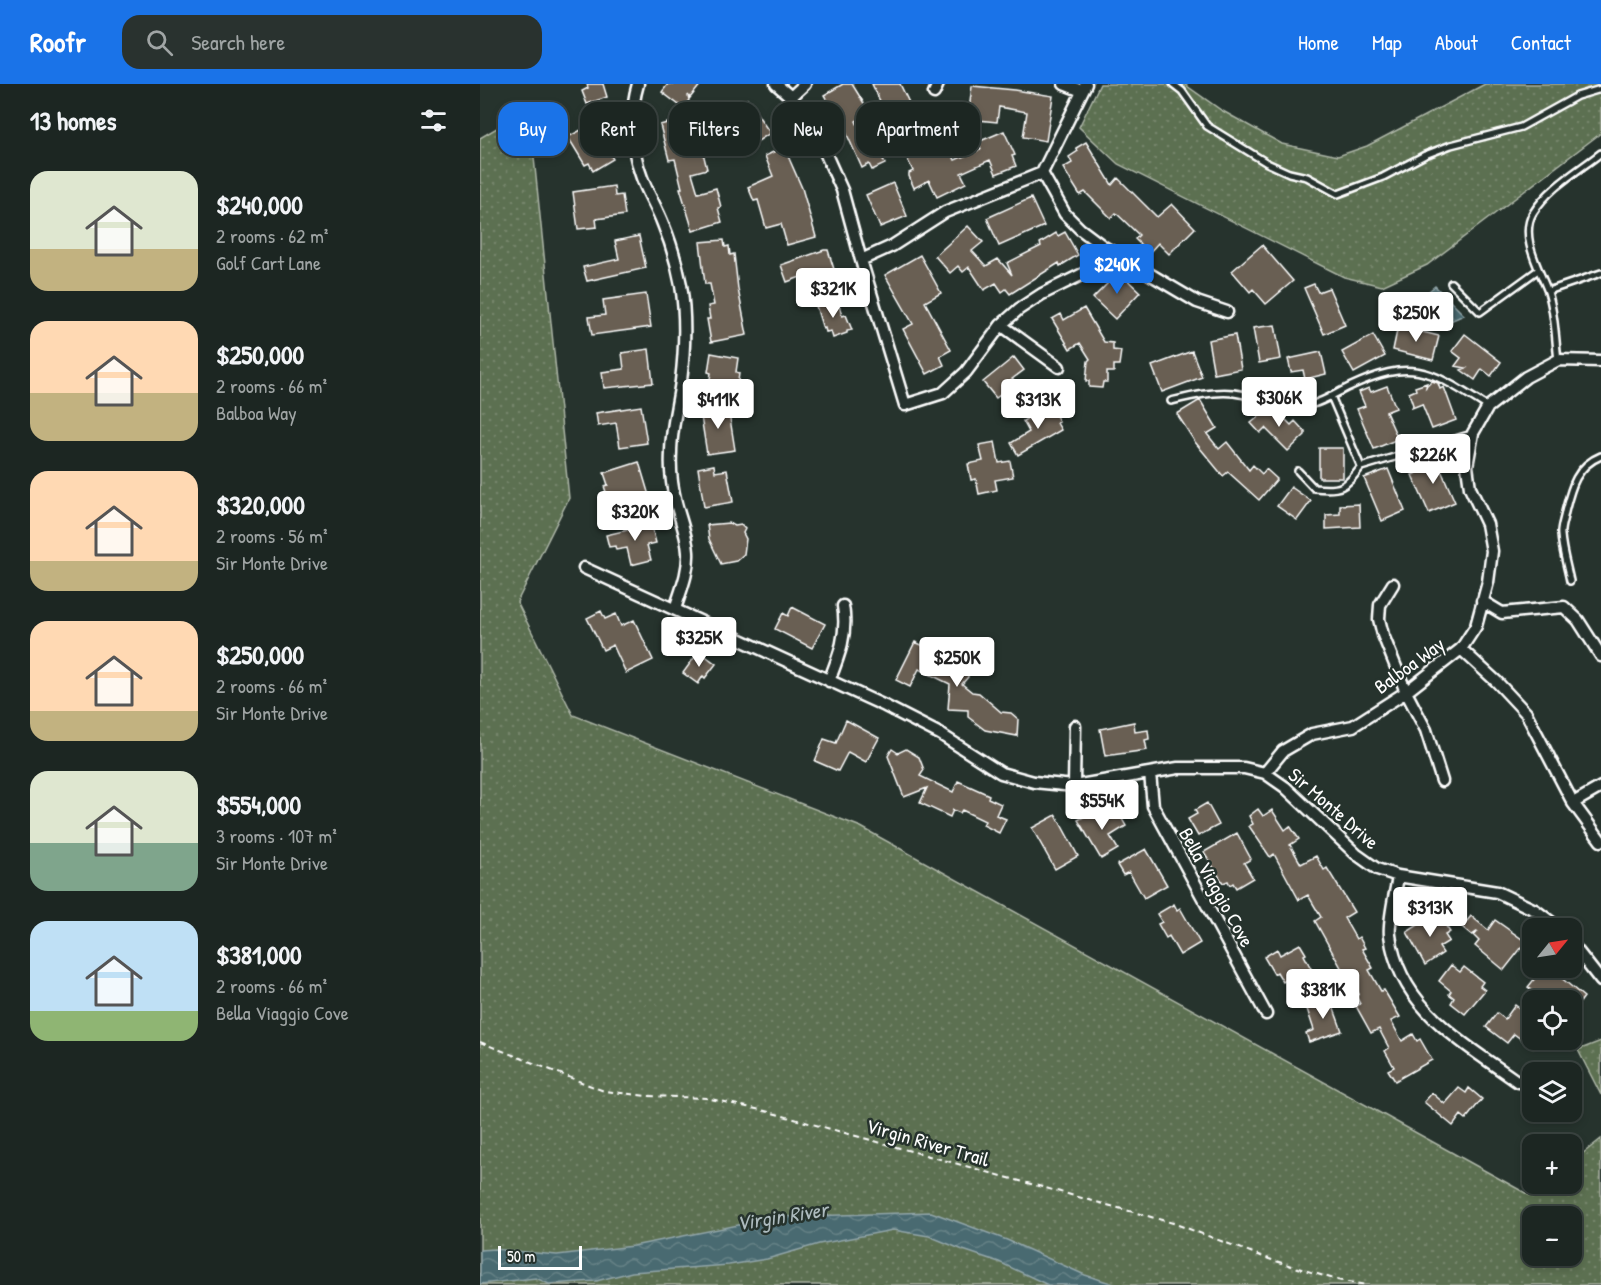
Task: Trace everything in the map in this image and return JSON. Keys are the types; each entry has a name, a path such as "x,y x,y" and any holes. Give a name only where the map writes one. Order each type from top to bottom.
{"street":[{"path":"638,84 633,108 637,161 674,254 685,318 684,350 672,431 671,455 675,501 687,541 688,559 675,609"},
{"path":"776,84 791,97 819,139 842,190 905,405 943,393 966,372 1001,325 1019,309 1042,294 1093,269 1104,247"},
{"path":"791,97 805,84"},
{"path":"861,260 892,246 945,212 1042,173 1084,87 1064,84"},
{"path":"1042,173 1065,214 1080,230 1197,303 1227,312"},
{"path":"1001,325 1059,367"},
{"name":"Balboa Way","path":"1266,773 1283,751 1312,734 1353,726 1406,692 1461,649 1476,626 1488,582 1492,551 1487,524 1470,488 1467,466 1473,433 1488,407 1526,376 1558,360 1601,361"},
{"name":"Sir Monte Drive","path":"584,568 940,734 1001,773 1034,782 1074,786 1178,768 1244,768 1266,773 1285,787 1356,854 1377,868 1398,876 1497,892 1535,910 1546,918"},
{"path":"1393,584 1380,604 1379,619 1406,692 1426,730 1442,781"},
{"path":"1482,601 1502,613 1564,607 1578,620 1601,656"},
{"path":"829,681 844,638 843,606"},
{"path":"1461,649 1526,713 1573,803 1601,841"},
{"path":"1074,786 1075,726"},
{"name":"Bella Viaggio Cove","path":"1150,773 1153,806 1266,1014"},
{"path":"1573,803 1601,787"},
{"path":"1398,876 1389,933 1398,964 1412,993 1438,1024 1518,1082"},
{"path":"1582,957 1601,981"}],"lane":[{"path":"1173,84 1182,91 1207,126 1267,163 1289,173 1308,177 1338,194 1383,177 1425,155 1450,146 1521,128 1577,96 1601,89"},
{"path":"1558,360 1548,291 1538,270 1529,240 1532,216 1544,198 1601,153"},
{"path":"1451,283 1480,312 1538,270"},
{"path":"1548,291 1601,273"},
{"path":"1171,401 1205,393 1233,393 1308,405 1363,380 1391,371 1416,370 1439,376 1488,407"},
{"path":"1331,396 1360,467"},
{"path":"1298,471 1314,488 1334,490 1349,482 1360,467 1473,433"},
{"path":"1570,581 1561,533 1569,498 1575,478 1582,468 1591,460 1601,456"}],"path":[{"name":"Virgin River Trail","path":"480,1042 604,1091 706,1098 765,1111 1173,1223 1269,1259 1337,1280 1367,1285"}],"green space":[{"path":"1100,84 1184,84 1221,110 1282,144 1338,156 1367,146 1485,84 1601,84 1601,133 1427,265 1382,286 1344,277 1118,164 1079,127"},
{"path":"498,127 498,156 534,156 569,498 517,602 573,715 861,827 1522,1191 1522,1194 1582,1194 1582,1154 1601,1139 1601,1285 480,1285 480,138"},
{"path":"1601,1041 1601,1095 1578,1050"}],"water":[{"path":"1435,286 1464,315 1446,323 1436,324 1424,310 1421,313 1415,303"},
{"path":"931,1212 1007,1240 1085,1275 1117,1285 1048,1285 999,1262 929,1236 893,1230 819,1244 767,1259 729,1265 632,1272 596,1281 549,1284 536,1278 480,1284 480,1250 494,1249 557,1255 633,1246 779,1217"}],"building":[{"path":"587,84 603,84 607,97 586,102 582,91 588,88"},
{"path":"668,84 701,84 690,98 688,95 688,102 675,102 662,92"},
{"path":"843,84 852,84 863,102 856,102 856,155 844,128 844,102 828,102 824,95"},
{"path":"872,84 900,84 909,102 880,102"},
{"path":"972,86 1053,96 1046,141 1023,137 1027,112 999,107 997,122 980,120 980,102 970,102"},
{"path":"760,118 770,133 760,140"},
{"path":"669,122 669,156 704,156 707,169 692,173 698,193 716,188 722,222 693,231 680,188 682,188 675,159 669,160 660,125"},
{"path":"580,131 580,156 611,156 613,159 593,171 589,163 585,165 568,137"},
{"path":"1004,131 1015,155 1012,156 1016,166 996,174 990,160 961,173 966,183 937,197 929,180 914,188 909,176 909,173 913,171 906,156 953,156 955,160 964,156 980,156 980,141"},
{"path":"1086,142 1112,185 1118,178 1157,217 1172,204 1195,228 1169,254 1158,243 1149,253 1135,239 1139,235 1116,213 1111,218 1085,192 1080,195 1063,168 1072,163 1069,157 1078,151 1076,148"},
{"path":"772,153 772,156 788,156 802,188 816,237 787,245 781,224 766,228 758,200 754,201 748,187 773,176 765,156"},
{"path":"857,156 881,156 885,164 872,170 869,164 862,168"},
{"path":"893,183 907,216 880,227 866,195"},
{"path":"614,186 615,196 622,195 625,215 596,219 597,227 578,229 573,192"},
{"path":"1031,198 1044,226 999,246 987,218"},
{"path":"968,226 983,242 972,251 986,266 998,259 1012,275 1007,263 1041,246 1040,243 1056,233 1058,236 1065,232 1078,255 1060,266 1059,263 1010,294 1006,289 1002,292 996,283 984,290 969,267 963,272 958,266 950,273 935,256"},
{"path":"639,236 646,268 587,281 583,267 619,259 615,241"},
{"path":"724,240 725,247 729,246 730,255 734,254 747,335 711,342 707,319 710,319 708,306 714,305 710,284 705,284 700,242"},
{"path":"1262,245 1293,281 1266,304 1253,289 1250,292 1232,271"},
{"path":"828,250 838,282 811,291 806,275 787,282 781,265"},
{"path":"920,255 941,293 925,302 951,350 940,356 944,365 927,374 903,329 913,324 885,275"},
{"path":"1119,272 1140,292 1115,319 1093,298"},
{"path":"1314,284 1318,292 1329,288 1345,325 1324,334 1304,288"},
{"path":"646,294 651,327 592,335 589,317 605,315 603,300"},
{"path":"838,301 842,316 846,315 852,330 833,338 831,331 826,332 825,328 823,329 816,306"},
{"path":"1084,308 1104,342 1113,343 1113,350 1121,351 1119,365 1114,365 1114,372 1107,372 1107,382 1103,382 1102,388 1089,387 1089,381 1086,381 1090,359 1080,343 1070,349 1052,319 1061,314 1064,320"},
{"path":"1275,325 1281,359 1259,363 1253,328"},
{"path":"1398,326 1439,336 1433,360 1393,350"},
{"path":"1465,334 1501,362 1491,376 1482,369 1475,380 1461,370 1466,368 1455,366 1461,358 1452,351"},
{"path":"1235,335 1241,369 1214,374 1208,340"},
{"path":"1373,335 1385,356 1354,373 1342,352"},
{"path":"649,349 653,383 604,388 602,372 624,369 622,353"},
{"path":"1192,351 1202,377 1162,392 1152,366"},
{"path":"1321,352 1326,374 1305,379 1303,370 1291,372 1288,359"},
{"path":"711,353 738,358 737,389 734,388 732,395 708,391"},
{"path":"1014,357 1024,370 1004,385 1008,389 996,398 983,382"},
{"path":"1432,381 1438,383 1440,389 1444,387 1456,420 1432,429 1422,404 1412,408 1409,393 1416,390 1415,387 1427,383 1426,387"},
{"path":"1387,386 1396,408 1386,412 1398,439 1374,449 1357,409 1365,406 1359,392 1369,388 1371,392"},
{"path":"1200,400 1217,428 1207,434 1219,449 1227,442 1249,470 1253,465 1262,474 1266,469 1277,479 1259,500 1228,472 1223,476 1195,442 1177,414"},
{"path":"1050,405 1061,430 1018,455 1011,443 1029,432 1023,421"},
{"path":"641,406 647,443 620,447 616,423 598,426 596,413"},
{"path":"728,406 735,450 707,454 700,410"},
{"path":"1272,406 1291,425 1295,421 1305,432 1305,435 1288,451 1265,428 1260,433 1251,423"},
{"path":"995,442 999,463 1010,461 1013,477 995,480 997,490 979,494 976,479 971,480 968,464 983,461 979,445"},
{"path":"1319,448 1343,448 1343,478 1319,478"},
{"path":"1434,454 1455,502 1429,513 1412,475 1421,471 1417,461"},
{"path":"639,462 650,499 628,505 626,496 609,501 604,486 608,485 604,473"},
{"path":"714,465 715,472 727,470 733,502 704,507 698,468"},
{"path":"1388,469 1405,511 1382,521 1364,478"},
{"path":"1291,487 1311,501 1297,520 1277,506"},
{"path":"1359,504 1360,527 1326,529 1326,515 1340,514 1340,505"},
{"path":"650,520 656,543 647,545 651,560 631,565 627,548 616,550 615,546 609,547 606,535 632,529 632,525"},
{"path":"729,523 735,526 741,525 745,529 743,533 746,539 744,554 736,561 721,564 709,539 707,525"},
{"path":"792,607 825,624 812,648 775,629 783,613 788,616"},
{"path":"601,611 605,619 616,614 621,626 634,620 653,660 626,673 613,645 603,650 587,618"},
{"path":"915,642 937,652 939,647 950,652 949,654 968,671 968,677 962,684 972,692 979,693 1001,712 1011,713 1018,719 1017,736 985,730 968,717 968,710 948,709 950,684 919,669 910,687 896,680"},
{"path":"699,651 716,664 698,684 683,673"},
{"path":"846,720 879,738 866,762 848,752 838,771 815,761 824,739 836,743"},
{"path":"1134,722 1135,732 1148,730 1149,739 1145,740 1147,750 1105,756 1100,729"},
{"path":"892,749 898,753 906,749 919,757 924,770 920,776 953,792 958,781 989,795 988,798 1001,804 996,815 1006,819 999,833 983,825 985,821 962,810 960,813 953,810 950,817 920,803 927,788 904,797 888,756"},
{"path":"1207,803 1219,825 1198,836 1188,819 1197,814 1195,810"},
{"path":"1258,809 1263,816 1272,810 1285,830 1290,826 1299,839 1290,845 1301,864 1316,856 1324,870 1327,868 1354,912 1344,918 1356,939 1359,937 1365,948 1362,949 1373,968 1369,970 1400,1017 1391,1021 1402,1041 1413,1034 1417,1041 1420,1039 1432,1060 1395,1081 1388,1070 1394,1067 1385,1051 1389,1048 1379,1029 1371,1033 1356,1006 1360,1004 1356,996 1359,994 1350,979 1348,980 1315,921 1321,917 1308,895 1299,900 1274,854 1270,857 1249,826 1253,824 1249,816"},
{"path":"1092,812 1095,817 1105,812 1108,817 1118,812 1126,826 1110,836 1118,849 1101,859 1078,820"},
{"path":"1056,815 1078,856 1055,869 1032,828"},
{"path":"1237,833 1251,859 1244,863 1253,878 1236,888 1228,881 1223,883 1204,852"},
{"path":"1146,849 1167,885 1144,898 1129,872 1123,875 1117,865"},
{"path":"1174,904 1177,910 1180,908 1200,943 1180,955 1169,936 1166,938 1158,924 1162,922 1157,914"},
{"path":"1437,913 1450,932 1445,935 1449,941 1439,947 1443,953 1425,965 1407,932"},
{"path":"1471,916 1488,930 1495,920 1522,939 1522,947 1504,970 1475,946 1479,941 1474,936 1478,931 1472,935 1462,927"},
{"path":"1300,944 1317,980 1307,985 1304,980 1292,986 1288,979 1283,982 1277,972 1274,974 1264,957 1277,949 1280,955"},
{"path":"1451,965 1460,972 1464,967 1483,982 1480,986 1485,990 1465,1014 1451,1003 1454,998 1449,994 1451,991 1439,981"},
{"path":"1535,978 1561,978 1576,990 1532,990 1528,987"},
{"path":"1330,998 1342,1031 1309,1042 1306,1033 1314,1030 1306,1006"},
{"path":"1515,1005 1522,1010 1522,1040 1514,1034 1507,1043 1486,1027 1497,1013 1505,1019"},
{"path":"1459,1088 1466,1093 1469,1088 1482,1099 1466,1119 1461,1115 1453,1126 1424,1102 1432,1093 1445,1104"}],"water label":[{"name":"Virgin River","path":"782,1216"}]}
